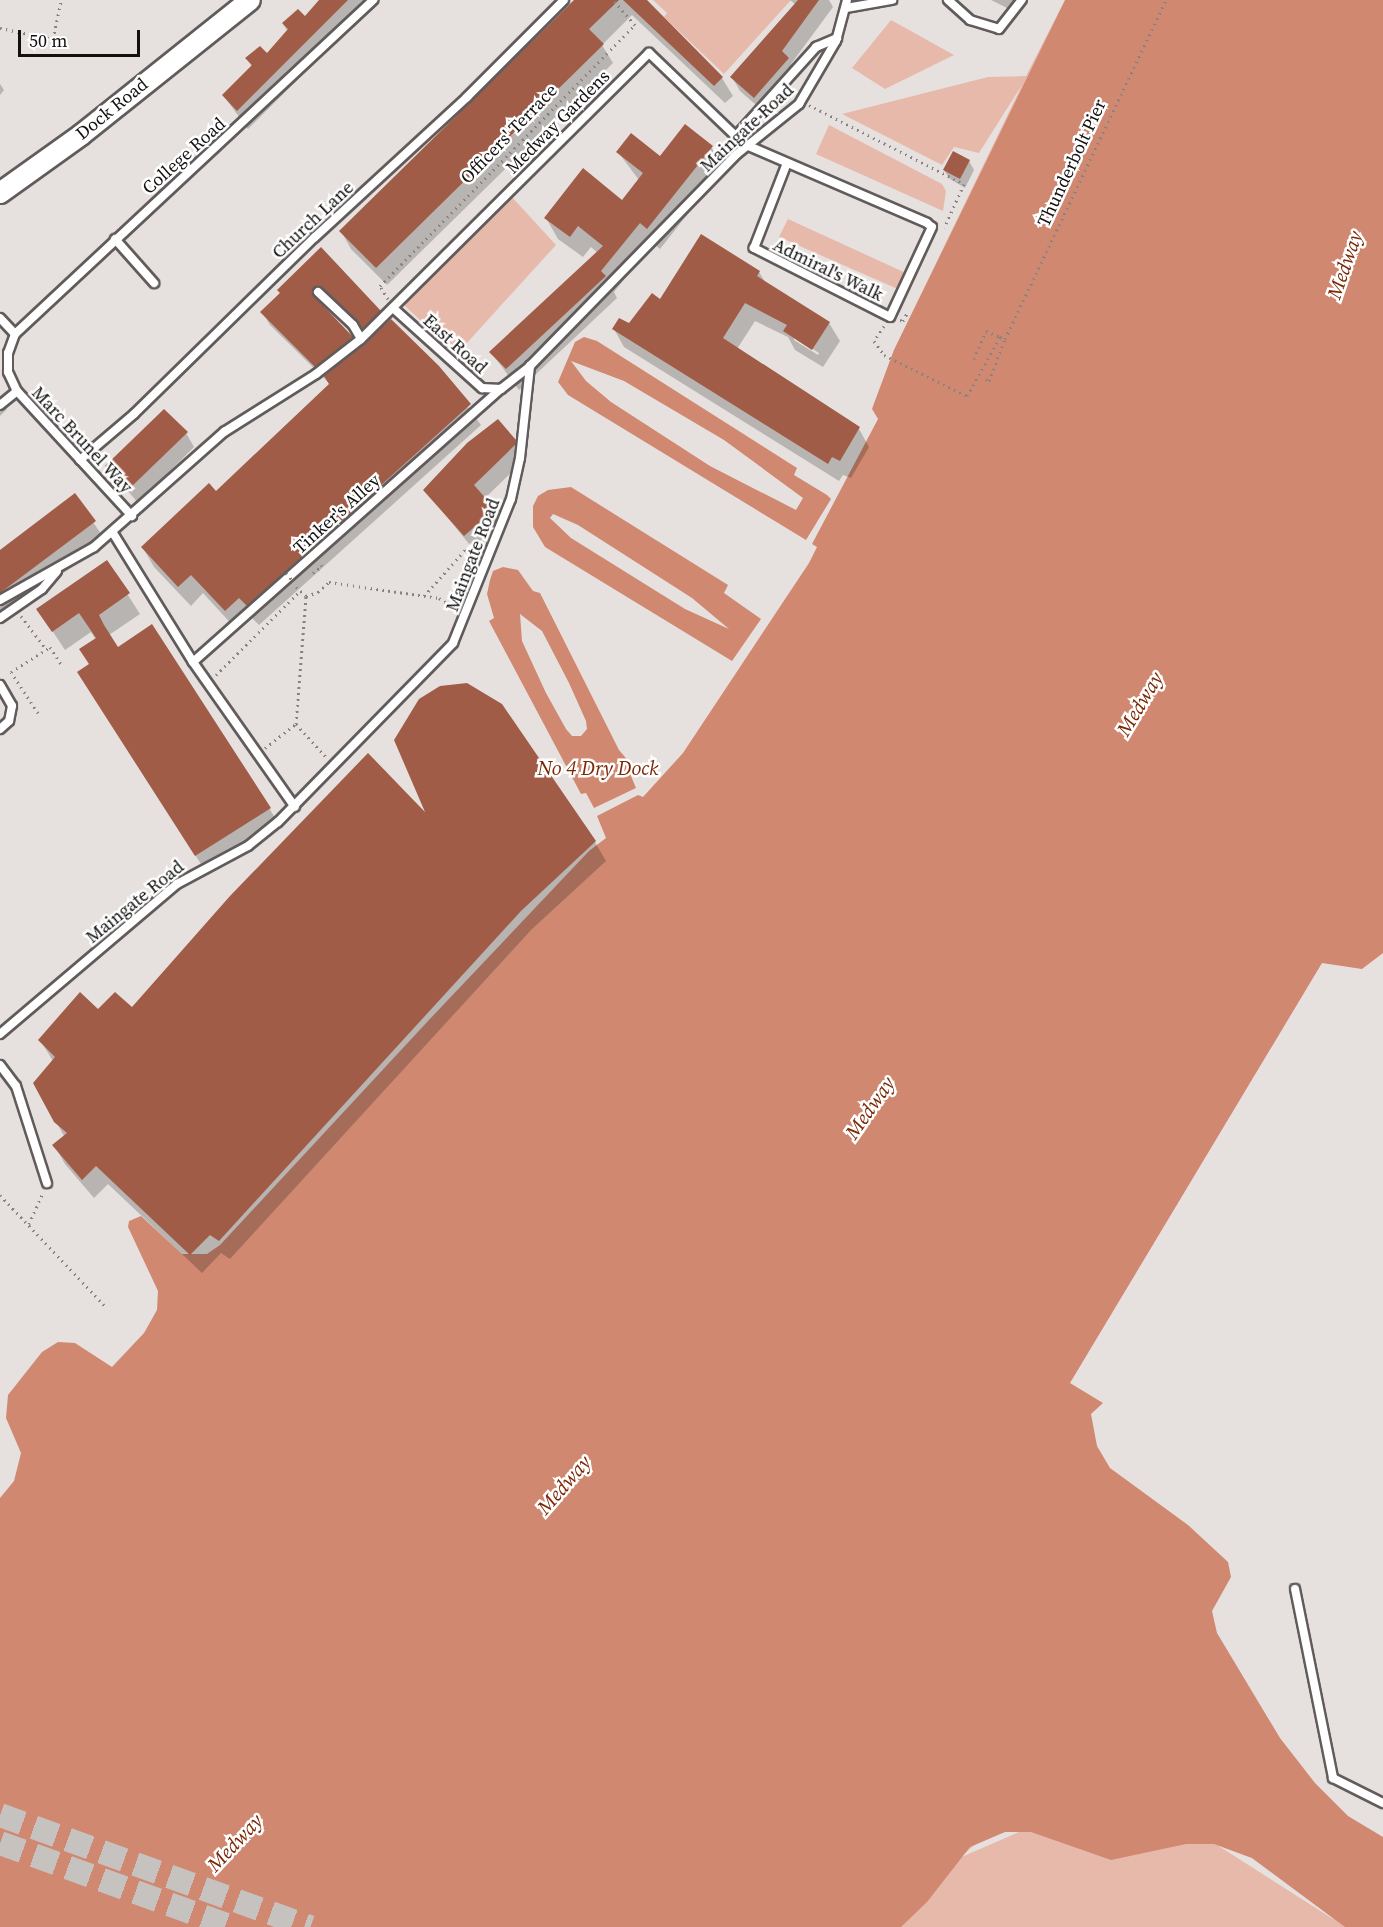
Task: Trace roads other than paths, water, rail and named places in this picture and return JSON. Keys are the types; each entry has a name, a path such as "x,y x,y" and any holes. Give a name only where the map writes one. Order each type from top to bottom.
{"street":[{"name":"Dock Road","path":"0,193 81,135 250,0"}],"lane":[{"name":"College Road","path":"15,334 373,0"},
{"name":"Church Lane","path":"80,460 134,414 315,237 467,97 564,0"},
{"path":"847,4 892,0"},
{"path":"948,0 970,20 999,29 1022,0"},
{"name":"Maingate Road","path":"0,1034 177,884 253,843 295,807 336,768 453,643 467,615 511,499 520,458 530,366 748,144 799,104 837,38 847,4"},
{"path":"736,136 816,47 837,38"},
{"name":"Medway Gardens","path":"393,308 649,53 736,136 748,144 932,227 890,317"},
{"name":"Admiral's Walk","path":"788,163 754,248 890,317"},
{"path":"115,239 154,283"},
{"path":"318,292 353,325 361,339"},
{"path":"0,618 42,589 58,570 113,533 224,432 316,374 361,339 393,308"},
{"name":"East Road","path":"393,308 465,376 482,388 501,389 530,366"},
{"path":"0,318 15,334"},
{"name":"Marc Brunel Way","path":"15,334 8,353 8,372 17,391 132,516"},
{"name":"Tinker's Alley","path":"193,662 501,389"},
{"path":"0,405 17,391"},
{"path":"113,533 193,662 295,807"},
{"path":"0,600 38,576 58,570"},
{"path":"0,685 11,702 12,712 0,729"},
{"path":"0,1065 16,1086 47,1183"},
{"path":"1294,1589 1334,1778 1383,1803"}],"water":[{"name":"Medway","path":"1065,0 1383,0 1383,953 1362,969 1322,963 1070,1383 1103,1403 1091,1414 1097,1446 1110,1468 1188,1525 1228,1562 1231,1577 1212,1611 1217,1633 1280,1738 1315,1783 1348,1816 1383,1837 1383,1927 1345,1927 1252,1858 1214,1844 1186,1844 1111,1860 1031,1832 1005,1832 970,1847 927,1902 901,1927 0,1927 0,1498 14,1481 21,1453 6,1418 8,1395 42,1352 58,1342 75,1343 112,1367 144,1333 157,1310 158,1291 128,1227 129,1221 141,1216 182,1254 207,1254 220,1245 589,851 606,838 597,816 638,795 643,797 683,753 809,563 817,547 812,544 878,419 872,409 894,350"},
{"path":"584,337 597,341 797,468 794,475 831,499 806,540 568,395 558,382 575,342","holes":["571,361 624,381 724,440 803,498 796,510 710,466 611,402 586,381"]},
{"path":"571,487 728,585 724,593 761,619 732,661 545,547 533,527 533,506 538,496 548,490","holes":["553,514 578,525 692,598 729,629 685,609 571,538 550,518"]},
{"name":"No 4 Dry Dock","path":"503,567 518,570 533,591 540,593 619,750 637,771 631,776 636,788 594,808 586,793 581,794 489,621 494,618 487,594 493,571","holes":["520,614 542,631 586,721 587,729 581,736 572,736 566,729 546,693 522,641"]}],"tunnel":[{"path":"0,1815 310,1927"},
{"path":"0,1843 232,1927"}]}
